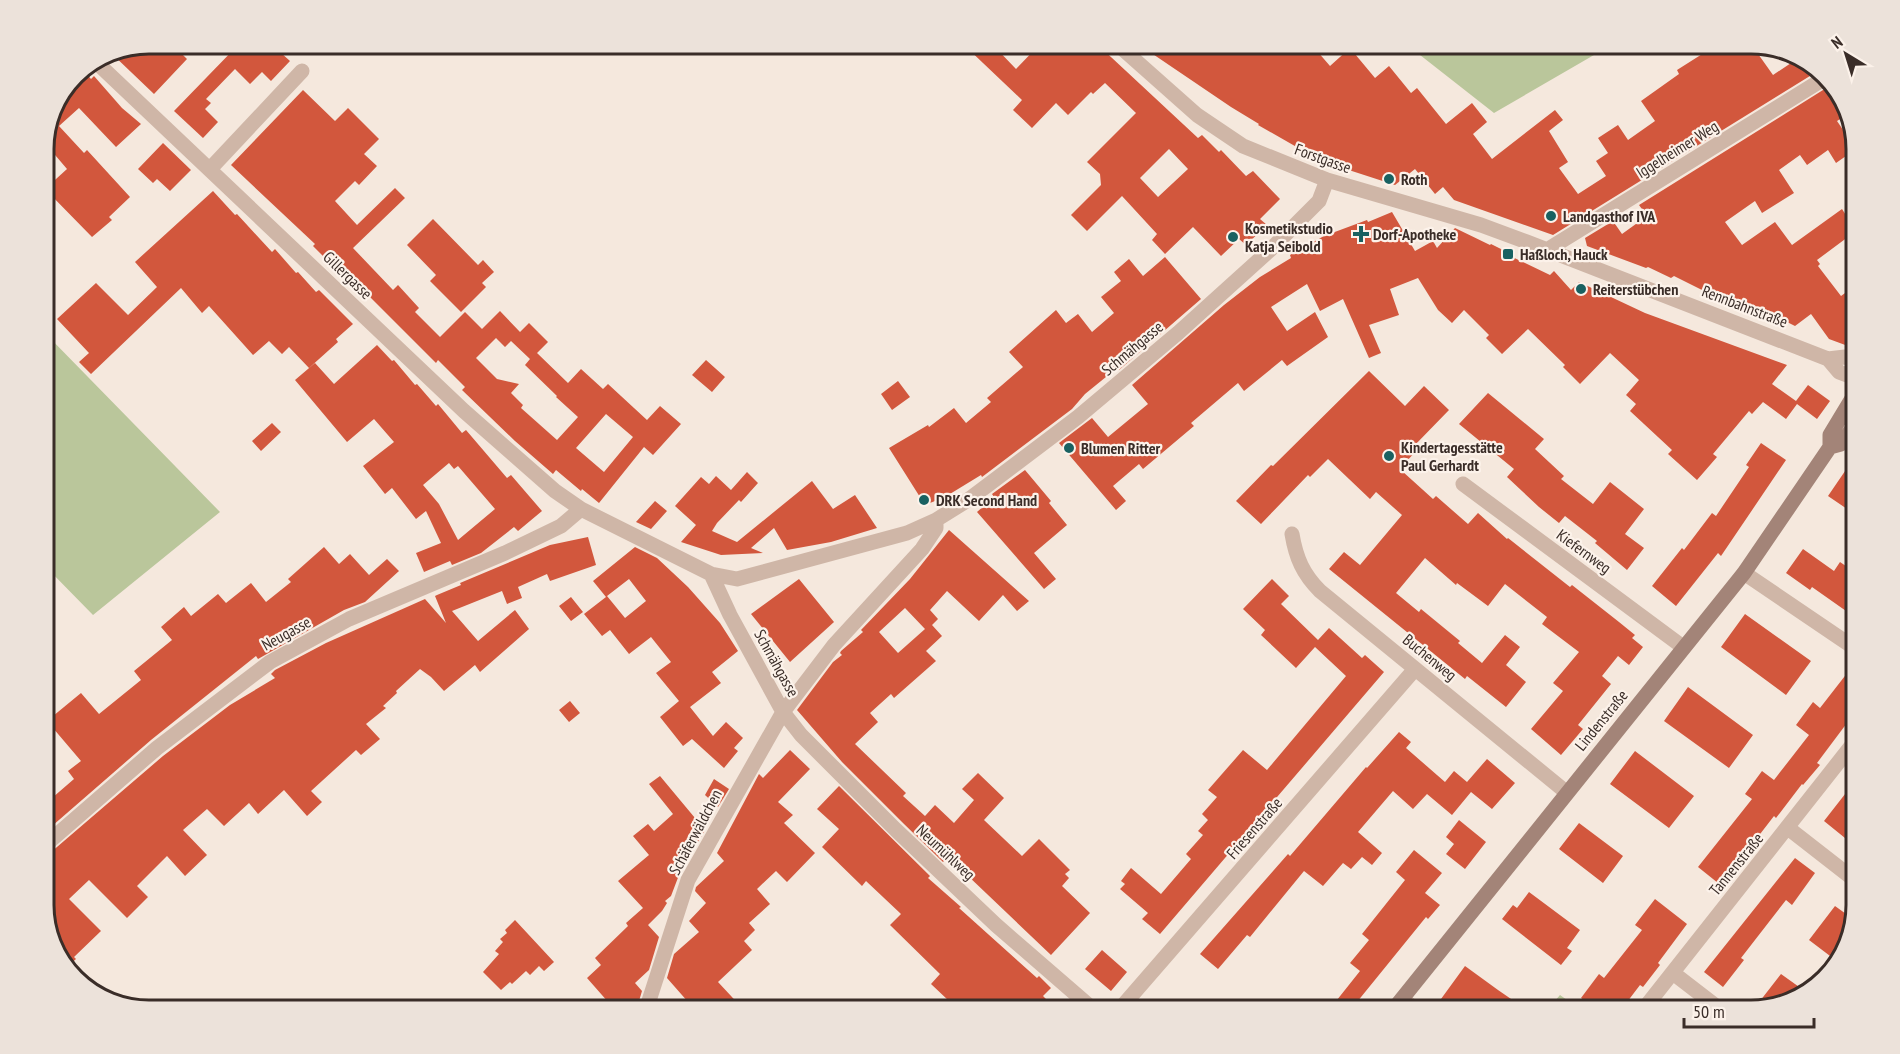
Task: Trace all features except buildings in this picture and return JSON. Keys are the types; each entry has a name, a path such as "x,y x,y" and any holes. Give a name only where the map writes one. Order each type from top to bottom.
{"main road":[{"name":"Lindenstraße","path":"1402,1000 1566,792 1744,573 1830,447 1830,435 1846,402"},
{"name":"Lindenstraße","path":"1830,447 1841,444 1846,437"}],"street":[{"name":"Forstgasse","path":"1128,54 1197,114 1243,146 1327,180 1481,225 1547,250"},
{"name":"Gillergasse","path":"101,67 464,411 555,491 581,509"},
{"path":"210,169 302,71"},
{"name":"Iggelheimer Weg","path":"1547,250 1816,84"},
{"name":"Schmähgasse","path":"581,509 711,574 737,579 907,533 936,520 1006,472 1078,417 1178,333 1270,250 1319,201 1327,180"},
{"name":"Rennbahnstraße","path":"1547,250 1828,359 1846,357"},
{"name":"Rennbahnstraße","path":"1828,359 1839,372 1846,376"},
{"name":"Kiefernweg","path":"1463,484 1683,647"},
{"name":"Neugasse","path":"54,837 157,748 270,662 349,619 505,553 561,526 581,509"},
{"name":"Schmähgasse","path":"711,574 730,615 783,712 834,645 922,549 936,528 936,520"},
{"name":"Buchenweg","path":"1292,534 1299,564 1310,580 1566,792"},
{"path":"1744,573 1846,642"},
{"name":"Friesenstraße","path":"1129,1000 1415,669"},
{"name":"Schäferwäldchen","path":"650,1000 688,880 783,712"},
{"name":"Neumühlweg","path":"783,712 826,762 896,830 996,925 1081,1000"},
{"name":"Tannenstraße","path":"1652,1000 1846,753"},
{"path":"1788,828 1846,873"},
{"path":"1673,973 1707,1000"}],"green space":[{"path":"1419,54 1596,54 1494,113"},
{"path":"54,342 220,512 93,615 54,575"},
{"path":"1560,995 1567,1000 1556,1000"}],"place":[{"name":"Roth","path":"1389,179"},
{"name":"Landgasthof IVA","path":"1551,216"},
{"name":"Dorf-Apotheke","path":"1361,234"},
{"name":"Kosmetikstudio Katja Seibold","path":"1233,237"},
{"name":"Haßloch, Hauck","path":"1508,254"},
{"name":"Reiterstübchen","path":"1581,289"},
{"name":"Blumen Ritter","path":"1069,448"},
{"name":"Kindertagesstätte Paul Gerhardt","path":"1389,456"},
{"name":"DRK Second Hand","path":"924,500"}]}
